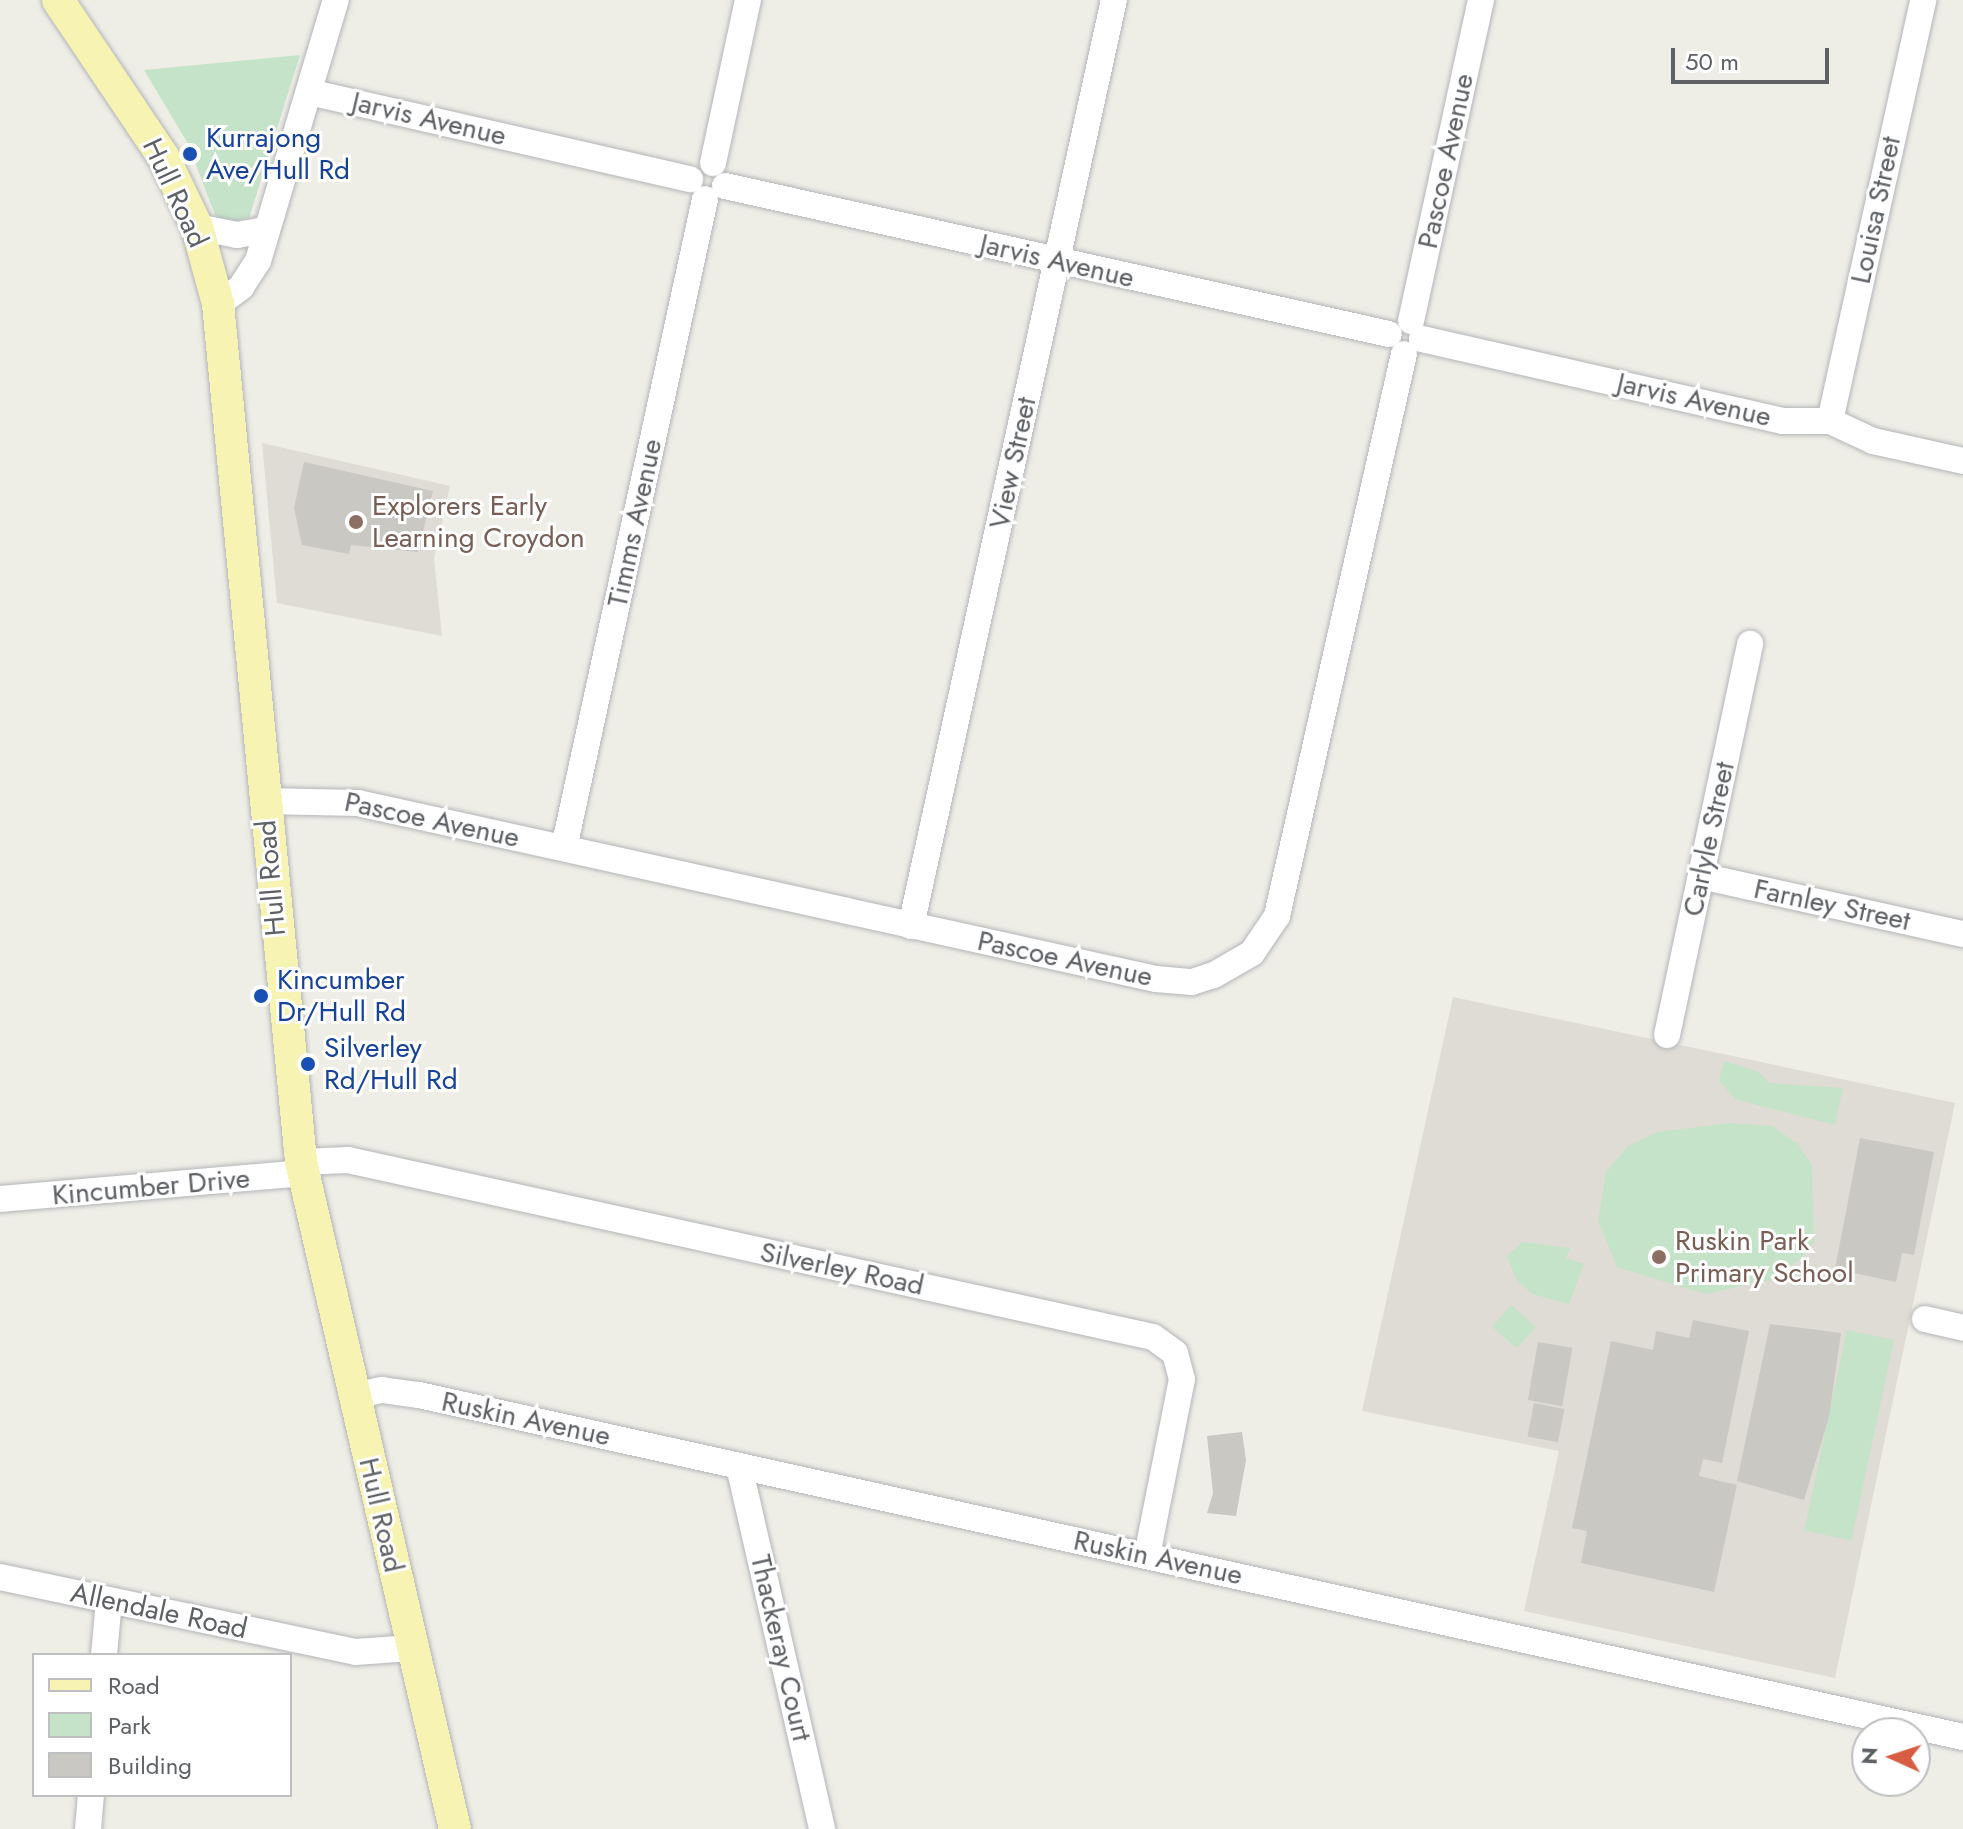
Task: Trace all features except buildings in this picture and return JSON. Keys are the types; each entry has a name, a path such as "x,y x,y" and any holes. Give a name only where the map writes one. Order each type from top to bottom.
{"main road":[{"name":"Hull Road","path":"58,0 163,156 197,227 218,304 302,1168 455,1829"}],"street":[{"path":"218,304 241,287 258,261 336,0"},
{"name":"Timms Avenue","path":"564,848 748,0"},
{"name":"View Street","path":"911,926 1114,0"},
{"name":"Pascoe Avenue","path":"264,801 358,803 1173,981 1214,975 1252,953 1271,929 1282,898 1481,0"},
{"name":"Louisa Street","path":"1830,421 1923,0"},
{"name":"Jarvis Avenue","path":"309,92 1783,421 1830,421 1873,441 1963,461"},
{"path":"197,227 237,235 265,230"},
{"name":"Carlyle Street","path":"1667,1035 1750,644"},
{"name":"Farnley Street","path":"1701,876 1963,934"},
{"name":"Silverley Road","path":"302,1168 348,1160 1153,1337 1175,1353 1182,1379 1147,1555"},
{"name":"Kincumber Drive","path":"0,1199 302,1168"},
{"path":"1925,1319 1963,1328"},
{"name":"Ruskin Avenue","path":"353,1396 408,1393 1963,1737"},
{"name":"Thackeray Court","path":"739,1466 822,1829"},
{"name":"Allendale Road","path":"0,1577 355,1652 412,1648"},
{"path":"104,1653 109,1600"},
{"path":"88,1829 91,1797"}],"shaded area":[{"name":"Explorers Early Learning Croydon","path":"262,443 450,486 434,558 442,636 277,603"},
{"name":"Ruskin Park Primary School","path":"1453,997 1955,1103 1835,1678 1524,1611 1559,1451 1362,1411"}],"green space":[{"path":"300,55 249,218 226,223 216,217 187,142 144,70"},
{"path":"1724,1061 1759,1072 1769,1083 1843,1088 1835,1125 1735,1099 1719,1080"},
{"path":"1730,1123 1772,1126 1798,1144 1812,1165 1814,1242 1801,1258 1775,1279 1705,1294 1617,1267 1598,1220 1606,1172 1628,1146 1658,1132"},
{"path":"1523,1242 1570,1248 1566,1258 1584,1264 1569,1304 1532,1294 1516,1279 1507,1256"},
{"path":"1511,1305 1536,1327 1517,1349 1492,1327"},
{"path":"1847,1330 1894,1340 1851,1541 1804,1531"}],"place":[{"name":"Kurrajong Ave/Hull Rd","path":"190,154"},
{"name":"Explorers Early Learning Croydon","path":"356,522"},
{"name":"Kincumber Dr/Hull Rd","path":"261,996"},
{"name":"Silverley Rd/Hull Rd","path":"308,1064"},
{"name":"Ruskin Park Primary School","path":"1659,1257"}]}
